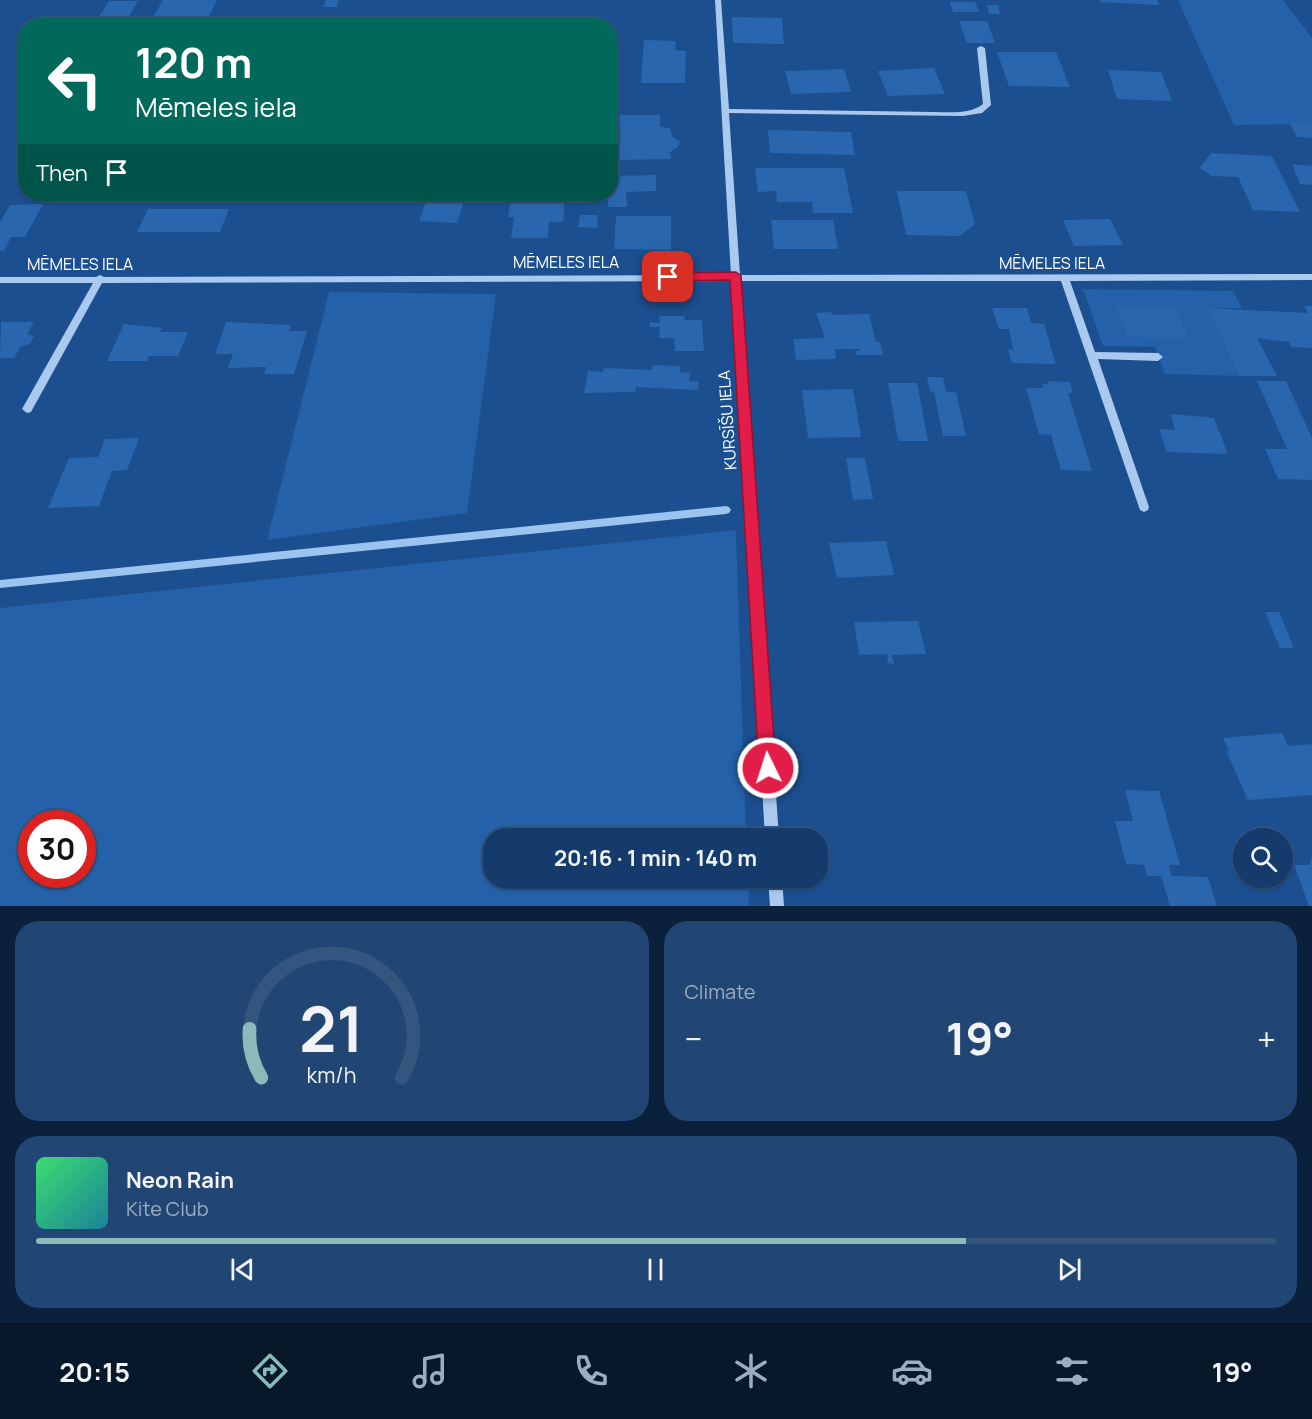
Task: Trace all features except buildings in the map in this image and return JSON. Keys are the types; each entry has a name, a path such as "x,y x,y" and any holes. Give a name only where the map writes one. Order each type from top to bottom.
{"street":[{"name":"KURSĪŠU IELA","path":"718,0 771,828"},
{"path":"725,111 934,114 979,111 987,105 981,48"},
{"name":"MĒMELES IELA","path":"0,280 736,276 1065,279 1312,277"},
{"path":"27,409 100,278"},
{"path":"1065,279 1144,507"},
{"path":"1091,356 1158,357"},
{"path":"776,888 777,906"}],"shaded area":[{"path":"1178,0 1283,0 1312,38 1312,124 1234,125"},
{"path":"1083,289 1233,291 1242,308 1207,308 1239,376 1165,374 1155,347 1103,346"},
{"path":"329,292 496,294 467,513 267,540"},
{"path":"736,530 746,828 483,828 483,888 748,888 749,906 0,906 0,608"}],"waterway":[{"path":"0,584 726,510"}],"route":[{"path":"668,277 736,276 768,768"}]}
